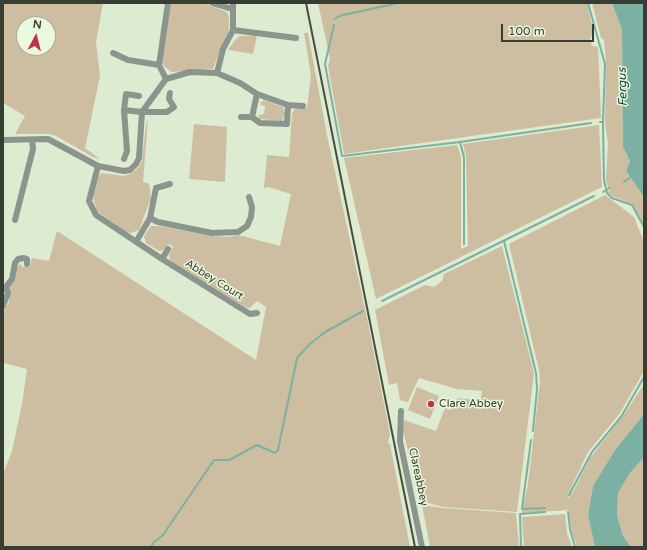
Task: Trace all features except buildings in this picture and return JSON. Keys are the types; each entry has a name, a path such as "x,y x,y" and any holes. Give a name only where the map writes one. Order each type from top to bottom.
{"street":[{"path":"166,79 159,66 168,3"},
{"path":"212,3 232,6 233,30 224,49 217,73"},
{"path":"233,30 296,38"},
{"path":"113,53 128,60 159,66"},
{"path":"3,140 48,139 55,141 98,166 124,171 130,170 139,158 142,112 166,79 190,72 217,73 240,83 257,94 288,105 303,106"},
{"path":"124,110 167,112 174,108 170,99 170,93"},
{"path":"124,159 127,151 124,110 126,94 139,96"},
{"path":"252,117 257,94"},
{"path":"241,117 252,117 260,123 286,124 288,105"},
{"path":"15,220 33,149 32,140"},
{"name":"Abbey Court","path":"98,166 89,201 96,215 162,259 250,314 257,313"},
{"path":"136,242 150,218 156,188 170,184"},
{"path":"150,218 158,222 212,233 238,232 247,226 251,217 252,207 249,197"},
{"path":"162,259 168,249"},
{"path":"3,306 8,293 5,286 12,279 15,263 18,259 27,259 27,264"},
{"name":"Clareabbey","path":"401,411 400,441 422,547"}],"shaded area":[{"path":"3,3 103,3 96,42 100,76 85,148 100,159 93,157 50,134 15,134 25,116 3,103"},
{"path":"171,3 203,3 227,12 229,17 229,30 213,69 171,72 164,66 162,62"},
{"path":"318,3 587,3 594,34 590,38 592,46 598,47 601,118 344,154 328,66 330,59"},
{"path":"592,3 612,3 622,30 623,147 630,161 626,171 644,197 644,225 632,204 612,196 608,192 611,189 608,188 606,180 608,143 605,123 606,61 604,40 601,38"},
{"path":"304,33 308,33 327,135 366,313 390,434 388,443 390,444 410,547 3,547 3,474 12,451 22,404 27,369 4,363 3,312 9,302 10,286 17,266 21,264 22,267 30,267 32,258 49,261 57,231 256,360 266,307 257,301 250,308 245,307 170,261 169,255 173,246 168,244 164,250 159,251 146,243 144,236 151,226 159,226 213,236 229,237 239,235 280,246 291,194 268,187 264,188 267,155 289,157 292,113 295,109 307,108 311,75"},
{"path":"257,35 253,54 228,50 240,36"},
{"path":"264,100 283,107 285,114 282,121 259,119 259,115 264,114 265,106 261,105 260,103"},
{"path":"148,119 143,182 149,184 151,198 139,230 131,233 126,232 97,211 93,197 98,176 102,173 124,176 130,174 138,168 142,161 146,124"},
{"path":"194,124 227,127 225,182 189,179"},
{"path":"599,125 602,187 376,299 344,158 457,145 461,157 461,249 468,246 466,157 463,144"},
{"path":"605,195 634,217 644,242 644,371 620,413 588,452 568,494 568,498 573,492 590,458 623,416 644,384 644,414 615,450 593,486 588,515 595,547 577,547 572,532 568,510 522,513 528,484 540,382 539,370 509,244"},
{"path":"502,246 534,373 517,512 443,507 421,501 403,431 404,420 436,431 445,408 451,410 457,398 481,401 482,391 457,389 419,378 408,402 400,400 397,383 389,385 375,310 425,285 434,287 442,281 444,274"},
{"path":"417,387 439,396 430,419 408,410"},
{"path":"644,457 644,547 631,547 623,536 617,515 618,493 630,473"},
{"path":"422,505 443,508 516,513 519,547 430,547"},
{"path":"565,514 567,533 572,547 524,547 522,517"}],"water":[{"name":"Fergus","path":"612,3 644,3 644,197 626,171 630,161 623,147 622,30"},
{"path":"644,414 644,457 630,473 618,493 617,515 623,536 631,547 595,547 588,515 593,486 615,450"}],"waterway":[{"path":"335,19 339,16 398,3"},
{"path":"588,3 605,64 603,121"},
{"path":"334,25 325,64 342,156 460,142 591,123"},
{"path":"600,122 603,122 604,180 607,193 612,198 632,205 644,227"},
{"path":"460,142 464,157 464,244"},
{"path":"624,182 631,177"},
{"path":"603,192 610,188"},
{"path":"382,301 594,196"},
{"path":"504,241 536,373 537,389 533,431"},
{"path":"151,547 154,542 163,535 214,460 229,460 257,445 275,453 278,450 297,358 310,344 325,332 363,311"},
{"path":"569,495 592,452 621,417 644,377"},
{"path":"531,440 522,509 545,508"},
{"path":"521,547 520,514 545,512"},
{"path":"568,512 570,529 575,547"}],"railway":[{"path":"306,3 415,547"}],"place":[{"name":"Clare Abbey","path":"431,404"}]}
